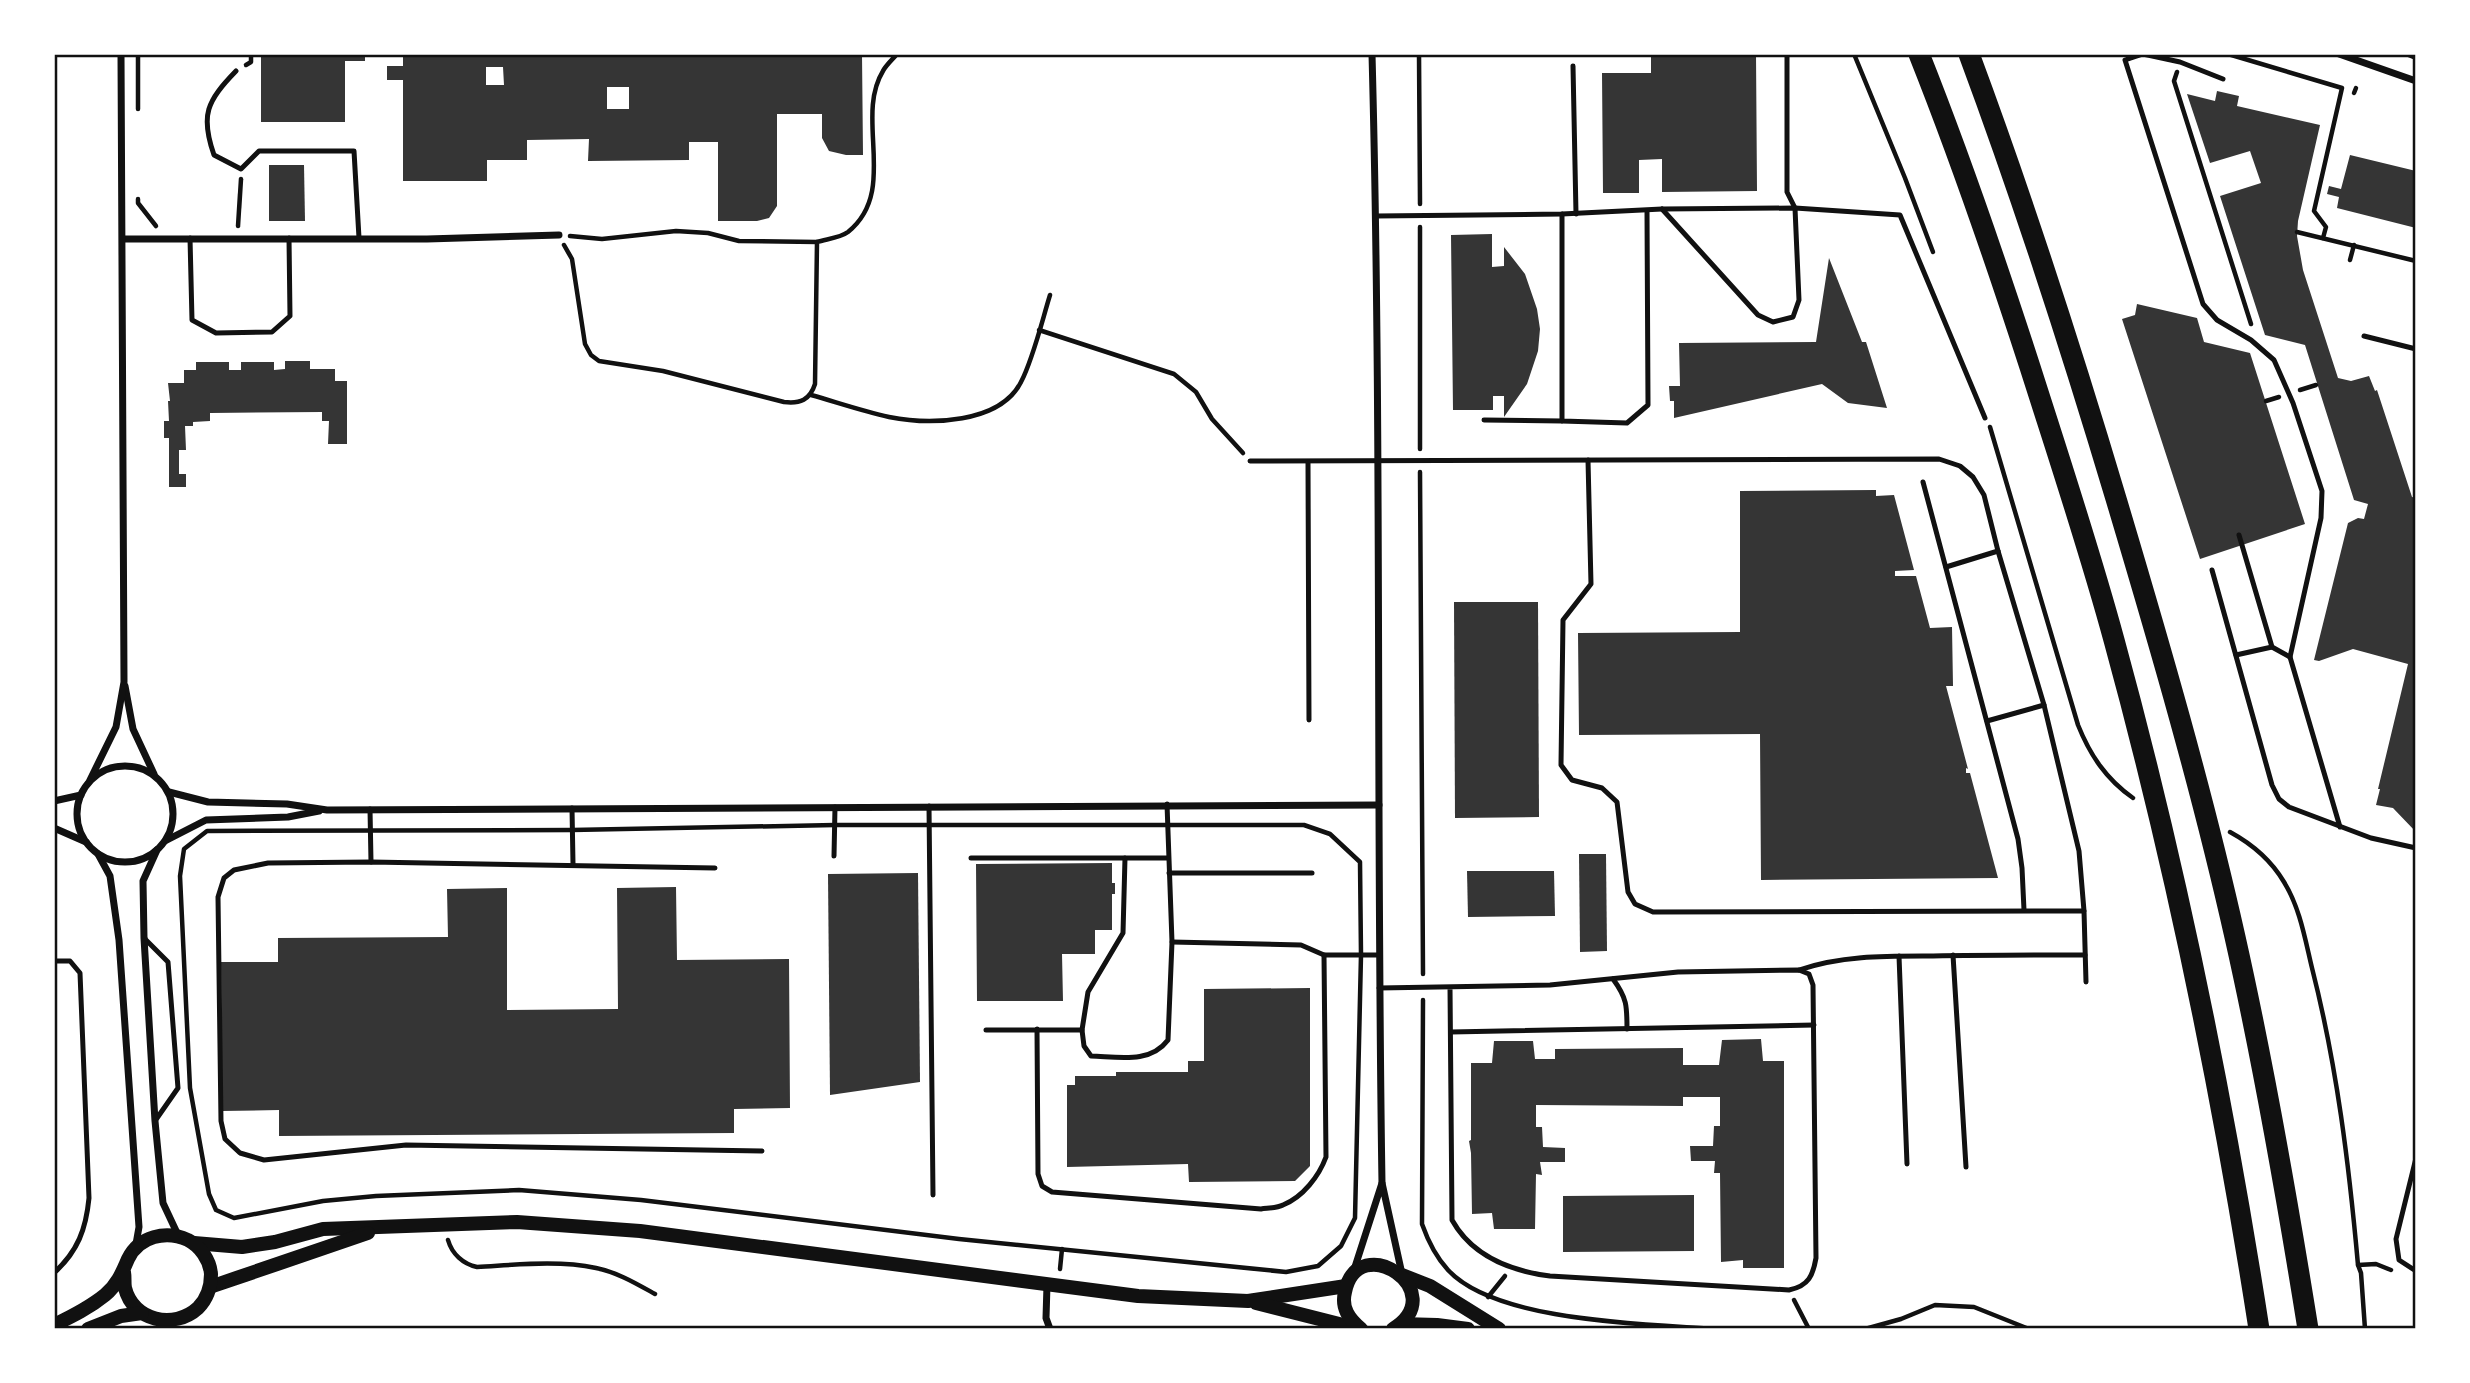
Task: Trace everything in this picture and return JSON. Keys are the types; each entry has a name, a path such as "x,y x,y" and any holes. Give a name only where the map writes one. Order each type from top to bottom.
{"highway":[{"path":"1919,54 2011,308 2114,638 2151,782 2208,1038 2237,1189 2259,1329"},
{"path":"1969,54 2067,334 2159,641 2235,937 2281,1171 2308,1329"}],"main road":[{"path":"54,1325 87,1309 108,1293 124,1272 128,1259 136,1248 148,1239 163,1234 178,1236 194,1243 242,1247 275,1242 323,1229 517,1222 640,1231 1138,1296 1248,1301 1360,1329"},
{"path":"210,1286 385,1227"},
{"path":"124,1272 125,1287 131,1302 142,1313 156,1320 174,1321 190,1315 203,1303 210,1286 211,1271 205,1256 194,1243"},
{"path":"1360,1329 1345,1310 1343,1298 1349,1281 1361,1269 1382,1265 1430,1286 1499,1329"},
{"path":"1397,1326 1409,1313 1412,1300 1409,1286 1402,1275"},
{"path":"1248,1301 1349,1281"},
{"path":"88,1329 121,1317 142,1313"},
{"path":"1397,1326 1437,1325 1468,1329"}],"street":[{"path":"121,54 124,682 116,727 81,795 77,811 79,828 86,842 98,854 110,876 119,940 139,1227 136,1248"},
{"path":"1372,54 1376,216 1382,1183 1402,1275"},
{"path":"2339,55 2416,81"},
{"path":"123,239 559,235"},
{"path":"124,682 133,729 154,775 169,792 174,808 173,826 143,881 155,1121 163,1203 178,1236"},
{"path":"90,780 106,769 122,765 139,767 154,775"},
{"path":"169,792 208,802 287,804 327,810"},
{"path":"54,801 81,795"},
{"path":"165,841 206,820 288,817 327,810 1379,805"},
{"path":"54,828 86,842"},
{"path":"98,854 116,861 133,862 158,850"},
{"path":"1349,1281 1382,1183"},
{"path":"1047,1285 1046,1318 1050,1329"}],"lane":[{"path":"1662,209 1758,315 1773,322 1793,317 1799,300 1795,208 1787,192 1787,54"},
{"path":"2223,79 2180,62 2143,54 2125,60 2203,304 2217,320 2251,340 2274,360 2293,403 2322,491 2321,518 2290,657 2340,827"},
{"path":"1573,66 1576,214"},
{"path":"236,71 220,87 207,109 207,133 215,155 241,169 259,151 354,151 359,238"},
{"path":"1376,216 1795,208 1900,215 1985,418"},
{"path":"1484,420 1627,423 1648,405 1647,211"},
{"path":"1562,214 1562,421"},
{"path":"190,238 192,320 216,333 272,332 290,316 289,238"},
{"path":"2364,336 2416,349"},
{"path":"1250,461 1940,459 1960,466 1973,477 1984,495 2044,705 2074,824 2084,911 2085,982"},
{"path":"1588,460 1591,584 1563,620 1561,765 1572,780 1602,788 1617,803 1628,892 1635,904 1653,912 2084,911"},
{"path":"1308,462 1309,720"},
{"path":"1923,482 2018,839 2024,910"},
{"path":"2239,535 2272,647"},
{"path":"1946,567 1998,551"},
{"path":"2212,570 2272,785 2279,799 2289,807 2340,827 2371,838 2416,848"},
{"path":"2236,655 2272,647 2290,657"},
{"path":"1987,721 2044,705"},
{"path":"1125,858 1123,933 1088,992 1082,1030 1084,1046 1091,1056 1143,1057 1159,1052 1168,1040 1171,942 1167,804"},
{"path":"929,806 933,1195"},
{"path":"834,856 835,807"},
{"path":"572,808 573,864"},
{"path":"370,809 371,862"},
{"path":"971,858 1168,858"},
{"path":"715,868 371,862 268,863 234,870 224,878 218,897 221,1121 225,1139 240,1153 264,1160 406,1145 762,1150"},
{"path":"1169,873 1312,873"},
{"path":"144,938 168,962 178,1088 155,1121"},
{"path":"1171,942 1301,945 1324,955 1379,955"},
{"path":"1037,1029 1038,1174 1042,1186 1052,1192 1261,1209 1281,1206 1296,1198 1321,1171 1326,1157 1324,955"},
{"path":"1953,955 1966,1167"},
{"path":"1379,988 1550,985 1678,972 1799,970 1825,961 1899,956 2085,955"},
{"path":"1899,956 1907,1164"},
{"path":"54,961 70,961 80,973 89,1198 80,1240 68,1260 54,1273"},
{"path":"1450,987 1452,1220 1474,1249 1533,1274 1789,1290 1807,1283 1813,1274 1816,1258 1813,980 1809,974 1799,970"},
{"path":"1613,979 1624,994 1627,1029"},
{"path":"1451,1032 1814,1025"},
{"path":"986,1030 1082,1030"},
{"path":"2416,1158 2396,1239 2399,1260 2416,1271"}],"path":[{"path":"138,54 138,122"},
{"path":"559,235 602,239 676,231 708,233 739,241 817,242 846,234 861,218 870,198 874,176 874,97 882,71 897,54"},
{"path":"1419,54 1422,1224 1431,1248 1449,1272 1488,1297 1574,1318 1715,1329"},
{"path":"2228,54 2342,88 2314,211 2326,227 2323,237"},
{"path":"2406,54 2416,58"},
{"path":"2180,62 2174,80 2251,326 2251,340"},
{"path":"238,227 242,193 241,169"},
{"path":"138,190 138,203 157,228"},
{"path":"2297,232 2416,261"},
{"path":"559,235 572,259 585,344 591,355 599,361 663,370 796,404 811,395 815,384 817,242"},
{"path":"2350,260 2354,245"},
{"path":"811,395 890,417 927,420 955,419 997,408 1021,383 1050,295"},
{"path":"1039,330 1174,374 1196,392 1212,419 1250,461"},
{"path":"184,983 180,862 184,849 206,831"},
{"path":"2314,976 2343,1124 2365,1329"},
{"path":"519,1190 641,1200 959,1239 1286,1272 1318,1266 1341,1246 1355,1218"},
{"path":"444,1224 450,1246 468,1265 561,1264 597,1268 624,1277 656,1294"},
{"path":"1488,1297 1502,1281 1510,1266"},
{"path":"1789,1290 1809,1329"},
{"path":"1865,1329 1901,1319 1935,1305 1974,1307 2029,1329"}],"building":[{"path":"261,54 365,54 365,61 345,61 345,122 261,122"},
{"path":"403,54 862,54 863,155 829,151 822,138 822,114 777,114 777,206 769,218 757,221 718,221 718,142 689,142 689,160 588,161 589,139 527,140 527,160 487,160 487,181 403,181 403,80 387,80 387,66 403,66","holes":["486,67 503,67 504,85 486,85","607,87 629,87 629,109 607,109"]},
{"path":"1651,54 1756,54 1757,191 1662,192 1662,159 1639,160 1639,193 1603,193 1602,73 1651,73"},
{"path":"2217,91 2239,96 2237,106 2320,125 2298,221 2297,236 2303,270 2338,378 2351,381 2369,376 2375,391 2377,390 2412,497 2416,498 2416,832 2393,808 2376,805 2408,664 2353,649 2319,661 2314,660 2348,523 2358,518 2364,519 2368,504 2354,500 2305,345 2265,335 2220,196 2261,183 2250,151 2210,163 2187,94 2215,101"},
{"path":"2350,155 2416,171 2416,228 2337,208 2339,197 2327,194 2329,186 2341,189"},
{"path":"269,165 304,165 305,221 269,221"},
{"path":"1492,234 1492,267 1504,266 1504,247 1525,274 1537,309 1540,329 1538,351 1527,384 1504,417 1504,396 1493,396 1493,410 1453,410 1451,235"},
{"path":"1829,258 1862,342 1866,342 1887,408 1848,403 1822,384 1674,418 1674,401 1670,401 1669,386 1680,386 1679,343 1816,342"},
{"path":"2137,304 2197,318 2204,342 2250,353 2305,524 2200,559 2122,319 2135,315"},
{"path":"285,361 310,361 310,369 335,369 335,381 347,381 347,444 328,444 329,421 322,421 322,412 210,413 210,421 193,422 193,426 185,426 186,450 179,450 179,474 186,474 186,487 169,487 169,438 164,438 164,421 169,421 168,383 184,383 184,370 196,370 196,362 229,362 229,370 241,370 241,362 274,362 274,370 285,369"},
{"path":"1876,490 1876,496 1894,495 1914,570 1895,571 1895,576 1916,576 1930,628 1952,627 1953,686 1946,686 1968,769 1966,768 1966,773 1970,773 1998,878 1761,880 1760,734 1579,735 1578,633 1740,632 1740,491"},
{"path":"1454,602 1538,602 1539,817 1455,818"},
{"path":"1579,854 1606,854 1607,951 1580,952"},
{"path":"1112,863 1115,894 1112,894 1112,930 1095,930 1095,954 1062,954 1063,1001 977,1001 976,864"},
{"path":"1467,871 1554,871 1555,916 1468,917"},
{"path":"918,873 920,1082 830,1095 828,874"},
{"path":"676,887 677,960 789,959 790,1108 734,1109 734,1133 279,1136 279,1110 222,1111 221,962 278,962 278,938 448,937 447,889 507,888 507,1010 618,1009 617,888"},
{"path":"1310,988 1310,1166 1295,1181 1189,1182 1188,1164 1067,1167 1067,1085 1075,1085 1075,1076 1116,1076 1116,1072 1188,1072 1188,1061 1204,1061 1204,989"},
{"path":"1761,1039 1763,1061 1784,1061 1784,1268 1743,1268 1743,1260 1721,1262 1720,1173 1714,1173 1715,1161 1691,1161 1690,1146 1713,1146 1714,1126 1720,1126 1720,1097 1683,1097 1683,1106 1536,1105 1536,1127 1542,1127 1543,1147 1565,1148 1565,1162 1540,1162 1542,1175 1536,1174 1535,1229 1494,1229 1492,1213 1472,1214 1469,1141 1471,1063 1492,1063 1494,1041 1533,1041 1535,1059 1555,1059 1555,1049 1683,1048 1683,1065 1719,1065 1722,1040"},
{"path":"1694,1195 1694,1251 1563,1252 1563,1196"}]}
